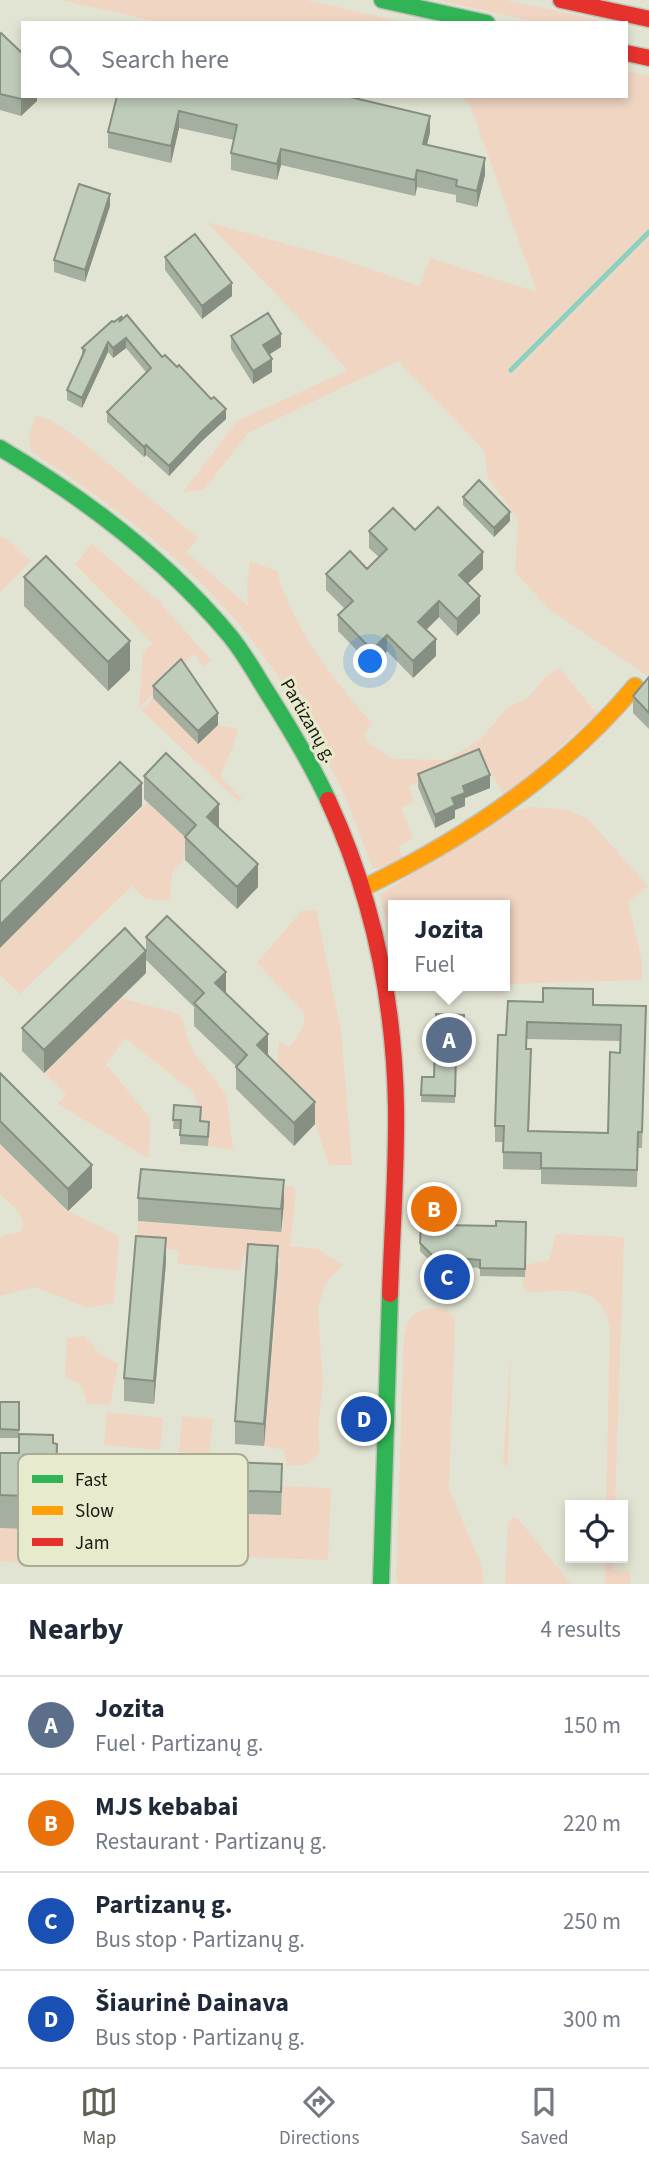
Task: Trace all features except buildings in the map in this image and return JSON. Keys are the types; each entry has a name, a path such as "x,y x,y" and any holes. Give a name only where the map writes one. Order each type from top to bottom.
{"main road":[{"path":"382,0 478,21"},
{"path":"561,0 649,19"},
{"path":"628,53 649,58"},
{"name":"Partizanų g.","path":"0,448 101,513 184,587 236,643 283,715 310,763 345,839 363,888 387,995 394,1050 396,1108 381,1584"},
{"path":"363,888 417,862 547,775 610,716 635,686"}],"shaded area":[{"path":"60,0 306,0 400,21 154,21"},
{"path":"437,0 506,0 605,21 532,21"},
{"path":"628,71 649,76 649,677 550,610 515,572 518,519 488,478 484,450 398,361 248,433 204,490 183,492 237,421 348,370 207,222 341,259 420,286 430,258 537,292 470,105 463,98 628,98"},
{"path":"36,416 51,420 78,438 198,538 186,552 248,606 250,561 277,571 304,633 329,671 372,723 364,736 392,759 447,760 482,738 507,707 528,698 546,676 560,668 597,714 505,797 483,758 409,786 414,802 402,808 413,838 398,847 404,861 373,869 342,791 318,743 263,655 228,611 177,560 92,492 32,452 29,442"},
{"path":"0,536 31,561 0,593"},
{"path":"92,544 160,602 211,660 204,667 194,654 139,708 143,653 152,643 75,564"},
{"path":"153,698 198,744 218,725 238,729 221,774 223,780 242,799 239,802 141,710"},
{"path":"148,802 196,848 172,872 170,901 145,899 132,886 20,994 0,975 0,948"},
{"path":"532,807 568,810 587,818 648,886 628,902 642,961 642,980 510,984 510,900 388,900 388,931 380,895 506,813"},
{"path":"316,909 341,1030 352,1165 329,1165 311,1110 276,1071 279,1041 290,1047 303,1026 305,1014 257,963 301,911"},
{"path":"121,998 180,1014 192,1050 226,1095 233,1150 208,1146 200,1130 201,1115 194,1093 125,1038 106,1064 150,1118 149,1159 58,1104 66,1094 44,1073"},
{"path":"0,1144 68,1211 119,1236 114,1303 89,1308 34,1287 0,1296 0,1237 18,1233 24,1227 20,1213 0,1194"},
{"path":"269,1185 292,1186 296,1192 290,1246 318,1249 343,1265 326,1282 318,1309 323,1382 318,1429 320,1452 307,1464 287,1466 284,1450 264,1446 280,1259 243,1256 241,1271 178,1264 178,1250 137,1246 138,1221 281,1232"},
{"path":"556,1234 624,1237 615,1500 606,1500 610,1328 606,1313 590,1296 579,1292 527,1292 523,1286 525,1265 549,1260"},
{"path":"437,1308 447,1310 455,1319 449,1489 481,1564 484,1584 398,1584 396,1580 404,1335 414,1314"},
{"path":"84,1336 100,1354 118,1364 110,1405 87,1404 81,1385 65,1377 67,1338"},
{"path":"511,1351 508,1464 505,1466 503,1461"},
{"path":"107,1412 163,1418 160,1450 104,1445"},
{"path":"182,1416 213,1419 209,1454 179,1452"},
{"path":"282,1486 331,1488 328,1560 248,1557 248,1514 281,1515"},
{"path":"512,1518 520,1521 571,1584 505,1584 508,1523"},
{"path":"0,1528 18,1529 18,1562 0,1562"},
{"path":"605,1563 614,1563 613,1570 630,1571 630,1584 605,1584"}],"waterway":[{"path":"511,370 649,232"}],"traffic: fast":[{"path":"382,0 478,21"},
{"path":"0,448 63,488 123,532 152,556 205,608 230,636 248,662 298,743 328,800"},
{"path":"381,1584 390,1294"}],"traffic: slow":[{"path":"363,888 438,848 510,801 576,747 635,686"}],"traffic: jam":[{"path":"561,0 649,19"},
{"path":"628,53 649,58"},
{"path":"328,800 344,837 369,911 391,1027 396,1129 390,1294"}],"place":[{"name":"Jozita","path":"449,1040"},
{"name":"MJS kebabai","path":"434,1209"},
{"name":"Partizanų g.","path":"447,1277"},
{"name":"Šiaurinė Dainava","path":"364,1419"}]}
